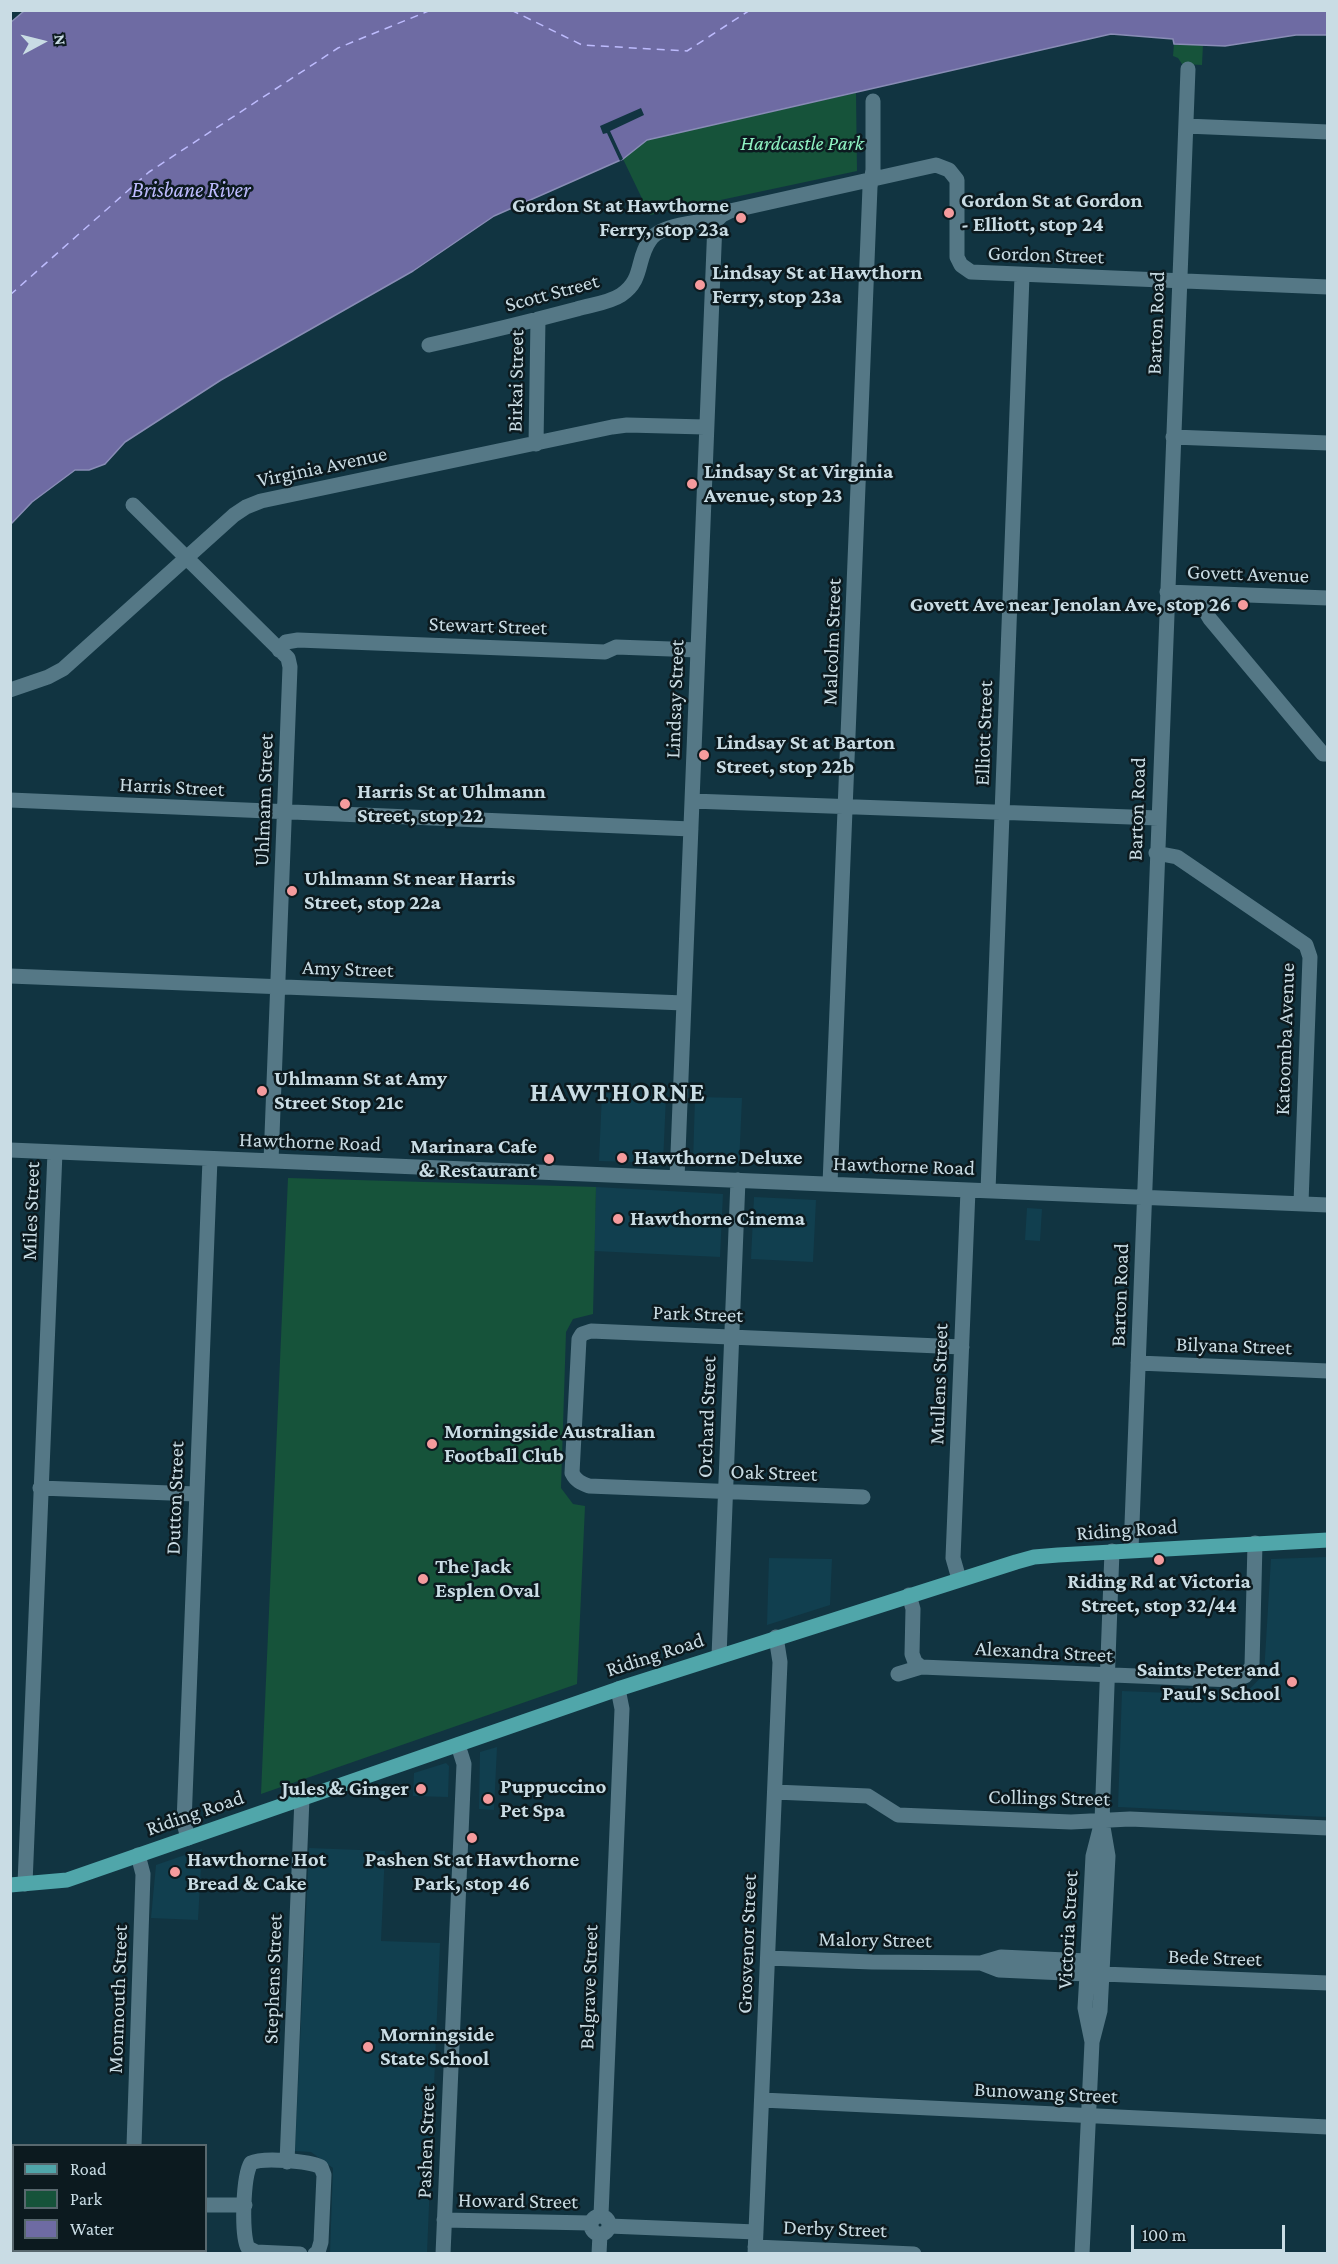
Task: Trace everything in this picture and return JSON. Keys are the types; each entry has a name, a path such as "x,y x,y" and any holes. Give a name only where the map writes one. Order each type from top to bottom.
{"main road":[{"name":"Riding Road","path":"18,1885 67,1880 618,1689 1034,1557 1328,1540"}],"street":[{"name":"Barton Road","path":"1131,1550 1156,853 1188,69"},
{"name":"Malcolm Street","path":"830,1184 872,179 873,101"},
{"path":"1186,126 1328,132"},
{"name":"Gordon Street","path":"650,239 659,232 696,221 715,222 722,215 730,212 932,165 941,166 955,175 958,184 957,257 961,265 977,274 1328,287"},
{"name":"Lindsay Street","path":"677,1178 705,427 715,222"},
{"name":"Scott Street","path":"429,345 538,320 619,297 636,280 650,239"},
{"name":"Elliott Street","path":"988,1191 1022,276"},
{"name":"Birkai Street","path":"536,444 538,320"},
{"name":"Virginia Avenue","path":"10,690 48,677 63,669 234,515 261,501 627,425 705,427"},
{"path":"1173,437 1328,443"},
{"name":"Uhlmann Street","path":"133,505 288,658 290,667 271,1161"},
{"name":"Govett Avenue","path":"1167,592 1328,598"},
{"path":"1205,594 1207,614 1210,619 1323,754 1328,754"},
{"name":"Stewart Street","path":"279,650 286,642 298,640 605,651 616,648 698,650"},
{"name":"Harris Street","path":"10,800 691,829"},
{"path":"692,801 1158,818"},
{"name":"Katoomba Avenue","path":"1156,853 1177,857 1306,945 1310,957 1301,1203"},
{"name":"Amy Street","path":"10,976 684,1003"},
{"name":"Hawthorne Road","path":"10,1150 1328,1204"},
{"name":"Miles Street","path":"18,1885 40,1488 55,1152"},
{"name":"Dutton Street","path":"188,1838 184,1823 210,1159"},
{"name":"Orchard Street","path":"719,1656 738,1180"},
{"name":"Mullens Street","path":"959,1579 953,1558 968,1190"},
{"name":"Park Street","path":"578,1481 572,1473 579,1339 582,1334 591,1331 962,1347"},
{"name":"Bilyana Street","path":"1138,1364 1328,1371"},
{"name":"Oak Street","path":"578,1481 589,1486 862,1497"},
{"path":"40,1488 196,1494"},
{"name":"Alexandra Street","path":"898,1674 921,1667 1233,1680 1245,1676 1252,1666 1255,1543"},
{"name":"Victoria Street","path":"1082,2253 1092,2042 1100,2011 1092,1970 1108,1856 1102,1821 1112,1551"},
{"path":"909,1595 913,1609 912,1654 915,1662 921,1667"},
{"name":"Grosvenor Street","path":"755,2244 780,1662 777,1637"},
{"name":"Belgrave Street","path":"599,2253 622,1709 618,1689"},
{"name":"Pashen Street","path":"443,2253 464,1764 459,1745"},
{"name":"Collings Street","path":"775,1792 868,1796 898,1815 1102,1821 1130,1819 1328,1828"},
{"name":"Stephens Street","path":"287,2162 302,1798"},
{"name":"Monmouth Street","path":"134,2144 143,1874 138,1855"},
{"name":"Malory Street","path":"768,1958 981,1964 1000,1958 1092,1970"},
{"name":"Bede Street","path":"1092,1970 1328,1983"},
{"name":"Bunowang Street","path":"762,2100 1328,2127"},
{"path":"300,2253 256,2252 248,2248 244,2238 245,2205 247,2175 251,2163 261,2160 317,2165 323,2171 321,2242 318,2252 315,2253"},
{"path":"207,2205 245,2205"},
{"name":"Howard Street","path":"444,2220 600,2225 755,2244"},
{"name":"Derby Street","path":"755,2244 914,2253"}],"shaded area":[{"path":"602,1093 666,1096 663,1163 599,1161"},
{"path":"695,1097 742,1098 739,1165 693,1163"},
{"path":"596,1187 723,1194 720,1257 594,1251"},
{"path":"754,1197 816,1200 813,1262 751,1259"},
{"path":"1027,1208 1042,1209 1040,1241 1025,1240"},
{"name":"Saints Peter and Paul's School","path":"1327,1557 1327,1817 1118,1807 1122,1691 1243,1696 1264,1674 1271,1559"},
{"path":"769,1558 832,1559 830,1605 767,1625"},
{"path":"497,1747 494,1810 479,1809 480,1752"},
{"path":"446,1763 449,1766 448,1797 413,1796 414,1773"},
{"name":"Morningside State School","path":"309,1848 385,1851 381,1941 440,1943 427,2253 330,2253 333,2168 311,2152 295,2151"},
{"path":"202,1849 198,1920 151,1918 156,1865"}],"green space":[{"path":"1174,44 1203,44 1202,65 1182,64 1178,58 1173,56"},
{"name":"Hardcastle Park","path":"856,93 857,171 650,215 623,159 646,140"},
{"path":"288,1178 596,1187 593,1314 573,1319 566,1332 561,1488 573,1504 585,1506 577,1684 261,1794"}],"water":[{"name":"Brisbane River","path":"24,11 1327,11 1327,35 1296,35 1225,46 1174,44 1173,39 1111,34 647,140 623,159 494,216 413,271 221,380 125,442 105,464 89,470 75,470 32,502 11,524 10,23"}],"pier":[{"path":"641,108 644,115 610,131 623,159 620,161 607,133 603,134 600,126"}],"ferry route":[{"path":"10,295 149,172 338,48 431,10"},
{"path":"511,10 582,45 687,51 750,10"}],"place":[{"name":"Gordon St at Gordon - Elliott, stop 24","path":"949,213"},
{"name":"Gordon St at Hawthorne Ferry, stop 23a","path":"741,218"},
{"name":"Lindsay St at Hawthorn Ferry, stop 23a","path":"700,285"},
{"name":"Lindsay St at Virginia Avenue, stop 23","path":"692,484"},
{"name":"Govett Ave near Jenolan Ave, stop 26","path":"1243,605"},
{"name":"Lindsay St at Barton Street, stop 22b","path":"704,755"},
{"name":"Harris St at Uhlmann Street, stop 22","path":"345,804"},
{"name":"Uhlmann St near Harris Street, stop 22a","path":"292,891"},
{"name":"Uhlmann St at Amy Street Stop 21c","path":"262,1091"},
{"name":"Hawthorne Deluxe","path":"622,1158"},
{"name":"Marinara Cafe & Restaurant","path":"549,1159"},
{"name":"Hawthorne Cinema","path":"618,1219"},
{"name":"Morningside Australian Football Club","path":"432,1444"},
{"name":"Riding Rd at Victoria Street, stop 32/44","path":"1159,1560"},
{"name":"The Jack Esplen Oval","path":"423,1579"},
{"name":"Saints Peter and Paul's School","path":"1292,1682"},
{"name":"Jules & Ginger","path":"421,1789"},
{"name":"Puppuccino Pet Spa","path":"488,1799"},
{"name":"Pashen St at Hawthorne Park, stop 46","path":"472,1838"},
{"name":"Hawthorne Hot Bread & Cake","path":"175,1872"},
{"name":"Morningside State School","path":"368,2047"}],"district":[{"name":"HAWTHORNE","path":"618,1093"}]}
